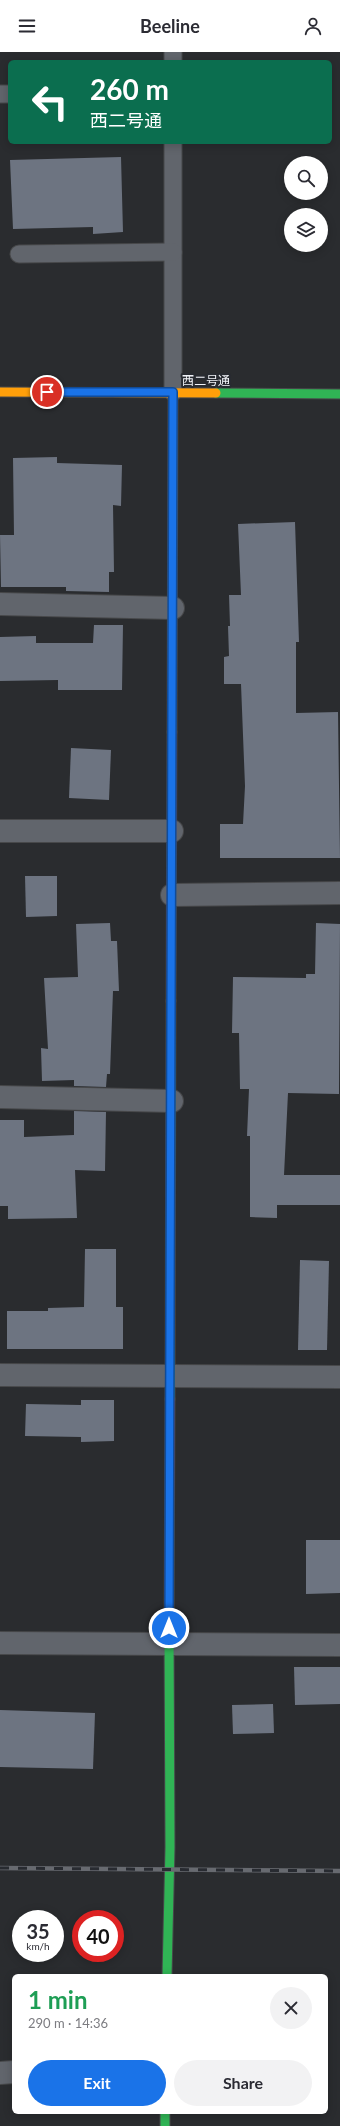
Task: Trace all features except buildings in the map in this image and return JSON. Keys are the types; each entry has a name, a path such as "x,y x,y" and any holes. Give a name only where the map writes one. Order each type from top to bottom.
{"street":[{"name":"西二号通","path":"0,392 340,394"},
{"path":"167,1974 170,1847 169,1644 172,1101 173,392"},
{"path":"0,604 173,608"},
{"path":"0,831 172,831"},
{"path":"172,895 340,893"},
{"path":"0,1097 172,1101"},
{"path":"0,1375 340,1377"},
{"path":"0,1643 340,1645"},
{"path":"0,2073 12,2072"},
{"path":"165,2114 165,2126"}],"lane":[{"path":"173,144 173,392"},
{"path":"19,254 173,252"}],"railway":[{"path":"0,1868 340,1871"}],"traffic: fast":[{"path":"216,393 340,394"},
{"path":"170,1399 171,1001"},
{"path":"167,1974 170,1847 169,1632"},
{"path":"165,2114 165,2126"}],"traffic: slow":[{"path":"0,392 216,393"},
{"path":"172,732 173,392"}],"traffic: jam":[{"path":"171,1001 172,732"},
{"path":"169,1632 170,1399"}],"route":[{"path":"47,392 173,392 172,1085 169,1628"}]}
